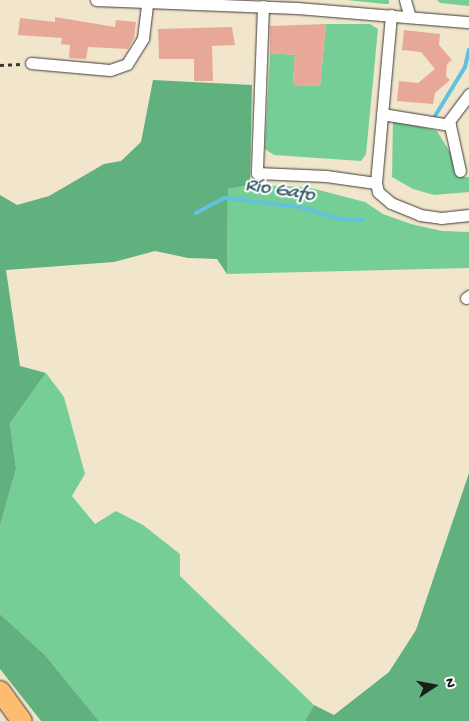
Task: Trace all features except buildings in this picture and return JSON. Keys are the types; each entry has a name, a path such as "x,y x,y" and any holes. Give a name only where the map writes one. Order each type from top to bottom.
{"highway":[{"path":"0,691 22,721"}],"street":[{"path":"96,0 147,4 263,6 469,22"},
{"path":"405,0 410,17"},
{"path":"31,63 110,70 126,64 143,38 147,4"},
{"path":"263,6 257,172 326,176 376,184"},
{"path":"391,16 376,184 378,192 391,203 420,215 442,218 469,215"},
{"path":"460,171 450,126 456,108 469,94"},
{"path":"382,114 450,126"}],"path":[{"path":"0,65 31,63"}],"green space":[{"path":"347,0 389,0 389,4 384,4"},
{"path":"437,0 469,0 469,6 440,3"},
{"path":"326,24 370,24 378,29 366,154 361,161 274,155 265,149 270,53 295,55 293,85 320,86"},
{"path":"153,80 252,85 250,185 228,189 227,274 217,259 188,258 155,251 114,262 6,270 20,366 46,373 10,423 16,469 0,526 0,195 17,205 49,196 104,164 121,161 141,142"},
{"path":"393,120 437,131 453,157 460,177 469,177 469,192 434,195 413,189 392,177"},
{"path":"250,185 307,187 365,202 383,214 411,224 442,231 469,232 469,268 227,274 228,189"},
{"path":"46,373 64,397 85,474 72,496 95,524 116,511 143,525 180,554 180,576 314,705 305,721 99,721 45,655 0,614 0,526 16,469 10,423"},
{"path":"469,473 469,721 305,721 314,705 334,715 389,672 416,630"},
{"path":"0,614 45,655 99,721 41,721 0,669"}],"waterway":[{"name":"Río Gafo","path":"435,116 465,67 469,49"},
{"name":"Río Gafo","path":"196,213 224,198 300,207 341,219 363,220"}]}
